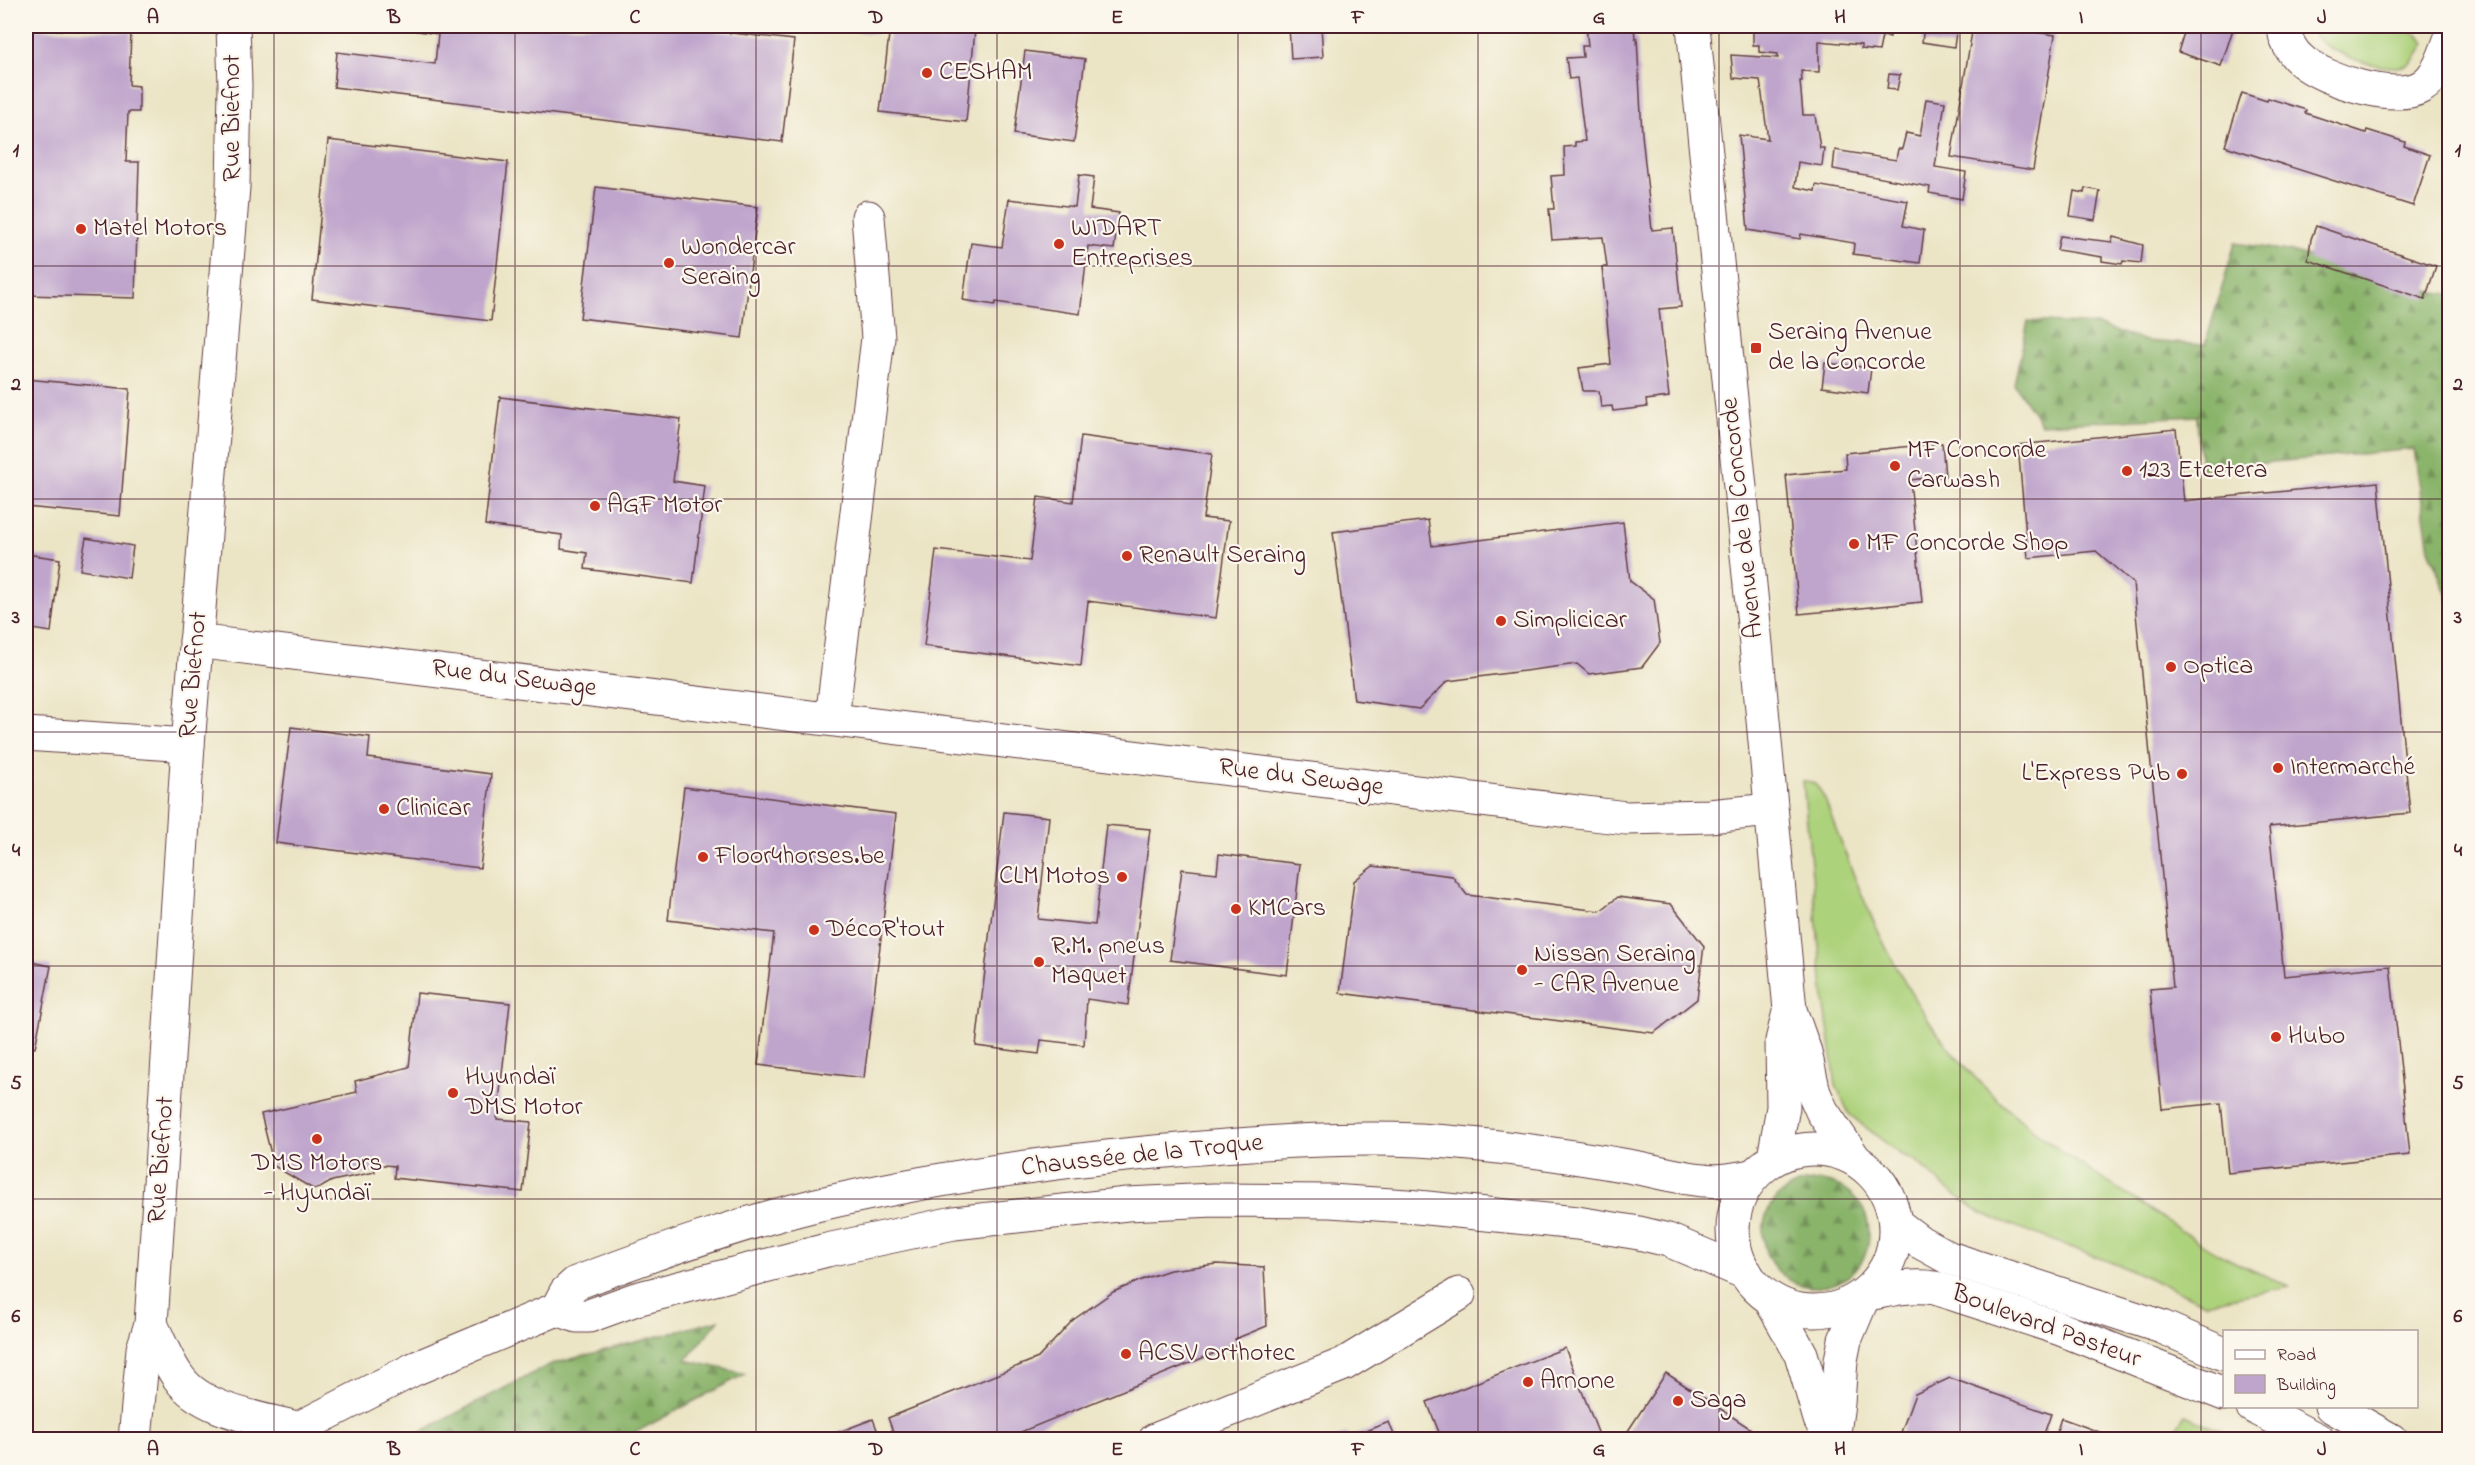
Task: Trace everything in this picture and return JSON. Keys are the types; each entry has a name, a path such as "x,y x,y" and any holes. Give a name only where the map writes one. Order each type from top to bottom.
{"street":[{"name":"Rue Biefnot","path":"135,1440 143,1349 152,1324 188,745 233,187 235,85 233,26"},
{"name":"Avenue de la Concorde","path":"1693,26 1790,1010 1805,1052 1814,1093 1822,1112 1854,1158"},
{"path":"2284,26 2284,33 2290,47 2302,61 2326,74 2388,92 2406,92 2421,87 2434,75 2450,40"},
{"path":"832,719 878,338 877,303 871,266 868,217"},
{"name":"Rue du Sewage","path":"196,641 1626,818 1709,816 1771,810"},
{"path":"26,734 188,745"},
{"name":"Avenue de la Concorde","path":"1763,1167 1784,1107 1782,1041 1790,1010"},
{"name":"Chaussée de la Troque","path":"1746,1273 1668,1240 1577,1223 1385,1204 1214,1200 1127,1204 954,1223 782,1261 636,1299 589,1316 577,1316 557,1309 566,1292 576,1283 713,1234 813,1206 878,1192 1059,1161 1216,1147 1352,1140 1418,1140 1497,1146 1631,1166 1704,1180 1722,1181 1763,1167"},
{"path":"1801,1149 1828,1149 1854,1158 1880,1182 1890,1198 1896,1224 1893,1252 1881,1278 1864,1295 1841,1307 1817,1312 1792,1309 1770,1299 1751,1282 1738,1261 1733,1239 1733,1216 1740,1195 1763,1167 1801,1149"},
{"name":"Boulevard Pasteur","path":"1896,1224 1920,1242 1949,1258 2121,1312 2223,1354"},
{"name":"Boulevard Pasteur","path":"1864,1295 1901,1287 1919,1286 1972,1298 2076,1334 2223,1394"},
{"path":"1155,1440 1344,1364 1459,1294"},
{"path":"1832,1440 1845,1340 1864,1295"},
{"path":"1770,1299 1801,1354 1820,1419 1832,1440"},
{"path":"152,1324 180,1380 208,1402 286,1434 414,1369 557,1309"},
{"path":"2254,1408 2318,1440"},
{"path":"2333,1408 2391,1440"}],"green space":[{"path":"2309,26 2401,26 2419,36 2424,43 2418,56 2407,65 2383,66 2337,52 2314,35"},
{"path":"2235,243 2294,252 2428,291 2449,294 2449,601 2429,549 2414,449 2201,469 2197,416 2041,424 2014,384 2028,321 2096,325 2146,341 2205,345"},
{"path":"1803,781 1815,784 1822,794 1872,918 1900,974 1933,1027 1977,1080 2001,1103 2054,1146 2182,1232 2242,1266 2290,1286 2205,1303 2131,1270 1983,1214 1947,1189 1915,1160 1900,1154 1849,1114 1836,1085 1824,999"},
{"path":"1816,1181 1836,1185 1853,1197 1865,1214 1869,1234 1865,1254 1853,1271 1836,1283 1816,1287 1796,1283 1779,1271 1767,1254 1763,1234 1767,1214 1779,1197 1796,1185"},
{"path":"719,1320 686,1360 745,1374 623,1439 407,1439 549,1365"},
{"path":"2185,1415 2240,1439 2189,1439 2175,1430"}],"building":[{"path":"385,26 670,26 794,40 782,142 334,87 337,52 435,64 438,34"},
{"name":"CESHAM","path":"841,26 877,26 876,34 840,30"},
{"name":"CESHAM","path":"890,26 1003,26 1002,33 975,30 966,122 880,112"},
{"path":"1289,26 1321,26 1323,57 1291,59"},
{"path":"1586,26 1634,26 1635,38 1637,38 1642,134 1652,230 1673,228 1681,307 1659,309 1669,397 1646,400 1647,407 1613,411 1612,406 1601,407 1599,391 1583,391 1579,368 1611,364 1602,267 1607,267 1603,237 1552,240 1549,209 1554,209 1551,176 1565,175 1564,147 1575,146 1575,142 1585,141 1577,78 1569,79 1566,58 1583,57 1582,46 1588,46"},
{"path":"1753,26 1890,26 1890,37 1882,36 1879,51 1861,49 1861,45 1819,41 1819,72 1801,71 1803,115 1815,115 1820,148 1824,148 1822,166 1798,162 1795,187 1815,191 1816,185 1908,201 1903,226 1924,230 1920,263 1853,254 1854,243 1801,234 1800,239 1748,230 1739,135 1768,139 1760,80 1733,78 1731,55 1778,58 1778,54 1759,52 1759,45 1753,45"},
{"path":"1924,26 1957,26 1954,47 1922,42"},
{"path":"1973,26 1995,26 2055,35 2033,170 1951,157"},
{"path":"2186,26 2234,26 2221,66 2178,52"},
{"name":"Matel Motors","path":"26,29 131,32 129,85 139,86 139,112 128,112 126,162 139,162 135,298 26,295"},
{"path":"1025,51 1085,59 1074,142 1014,134"},
{"path":"1889,74 1900,75 1897,90 1887,89"},
{"path":"2242,93 2267,101 2268,98 2366,133 2367,130 2405,142 2404,146 2430,155 2413,206 2225,146"},
{"path":"1926,99 1945,102 1935,167 1966,172 1962,199 1929,193 1930,187 1833,169 1835,150 1896,160 1898,149 1902,149 1906,133 1920,136"},
{"path":"328,140 508,162 491,321 312,299"},
{"name":"WIDART Entreprises","path":"1079,175 1094,177 1090,209 1119,213 1114,249 1088,246 1080,314 996,302 995,305 963,300 971,243 1002,247 1009,199 1075,207"},
{"name":"Wondercar Seraing","path":"596,187 758,207 742,338 580,318"},
{"path":"2085,188 2100,191 2095,220 2070,216 2074,191 2084,193"},
{"path":"2316,226 2436,266 2425,299 2308,260 2311,239"},
{"path":"2060,236 2112,242 2113,237 2143,245 2141,263 2123,261 2122,264 2102,261 2102,257 2057,250"},
{"path":"1825,363 1871,368 1868,393 1822,387"},
{"path":"26,379 130,389 120,516 26,507"},
{"name":"AGF Motor","path":"500,397 681,419 673,481 705,486 693,583 585,569 587,553 561,549 562,535 485,525"},
{"name":"Intermarché","path":"2176,429 2184,501 2378,482 2410,813 2269,827 2284,976 2390,966 2410,1155 2228,1173 2221,1103 2162,1109 2150,989 2173,987 2133,583 2096,551 2028,558 2018,445"},
{"name":"Renault Seraing","path":"1081,436 1212,454 1203,518 1229,521 1216,618 1088,601 1081,666 924,646 936,550 1030,561 1038,497 1073,502"},
{"name":"MF Concorde Shop","path":"1942,443 1945,476 1910,480 1922,602 1799,614 1786,475 1846,469 1845,453"},
{"name":"Simplicicar","path":"1428,520 1432,546 1623,522 1630,581 1654,599 1660,643 1642,667 1589,674 1577,664 1448,681 1419,709 1354,700 1333,532"},
{"path":"86,538 133,546 129,578 80,570"},
{"path":"26,554 60,559 51,632 26,628"},
{"name":"Clinicar","path":"291,727 370,737 368,758 491,774 480,868 276,843"},
{"name":"DécoR'tout","path":"684,787 896,814 864,1078 758,1065 774,933 668,920"},
{"name":"R.M. pneus Maquet","path":"1004,812 1049,817 1038,919 1095,925 1106,825 1150,829 1128,1005 1087,999 1084,1045 1041,1040 1039,1054 976,1046"},
{"name":"KMCars","path":"1219,854 1300,864 1287,975 1170,960 1182,869 1217,873"},
{"name":"Nissan Seraing - CAR Avenue","path":"1373,866 1452,876 1467,895 1600,911 1618,897 1671,904 1704,946 1697,999 1654,1033 1340,993 1354,881"},
{"path":"26,961 51,966 35,1048 29,1047 27,1062"},
{"name":"Hyundaï DMS Motor","path":"417,993 510,1003 497,1119 531,1122 523,1192 394,1178 395,1166 373,1164 375,1172 332,1181 313,1189 274,1166 261,1114 357,1092 355,1081 409,1067"},
{"name":"ACSV Orthotec","path":"1217,1264 1264,1267 1267,1326 1235,1339 1237,1344 1001,1440 896,1440 888,1418 1038,1358 1073,1320 1113,1292 1170,1270"},
{"name":"Arnone","path":"1565,1348 1601,1440 1442,1440 1427,1402"},
{"name":"Saga","path":"1666,1373 1751,1429 1745,1440 1622,1440"},
{"path":"1950,1378 2051,1414 2043,1437 2048,1440 1912,1440 1900,1435 1915,1394"},
{"path":"2061,1418 2113,1437 2113,1440 2054,1440"},
{"path":"873,1419 881,1440 824,1440 823,1438"},
{"path":"1389,1422 1396,1440 1331,1440 1346,1433 1349,1438"}],"place":[{"name":"CESHAM","path":"927,73"},
{"name":"Matel Motors","path":"81,229"},
{"name":"WIDART Entreprises","path":"1059,244"},
{"name":"Wondercar Seraing","path":"669,263"},
{"name":"Seraing Avenue de la Concorde","path":"1756,348"},
{"name":"MF Concorde Carwash","path":"1895,466"},
{"name":"123 Etcetera","path":"2127,471"},
{"name":"AGF Motor","path":"595,506"},
{"name":"MF Concorde Shop","path":"1854,544"},
{"name":"Renault Seraing","path":"1127,556"},
{"name":"Simplicicar","path":"1501,621"},
{"name":"Optica","path":"2171,667"},
{"name":"Intermarché","path":"2278,768"},
{"name":"L'Express Pub","path":"2182,774"},
{"name":"Clinicar","path":"384,809"},
{"name":"Floor4horses.be","path":"703,857"},
{"name":"CLM Motos","path":"1122,877"},
{"name":"KMCars","path":"1236,909"},
{"name":"DécoR'tout","path":"814,930"},
{"name":"R.M. pneus Maquet","path":"1039,962"},
{"name":"Nissan Seraing - CAR Avenue","path":"1522,970"},
{"name":"Hubo","path":"2276,1037"},
{"name":"Hyundaï DMS Motor","path":"453,1093"},
{"name":"DMS Motors - Hyundaï","path":"317,1139"},
{"name":"ACSV Orthotec","path":"1126,1354"},
{"name":"Arnone","path":"1528,1382"},
{"name":"Saga","path":"1678,1401"}]}
